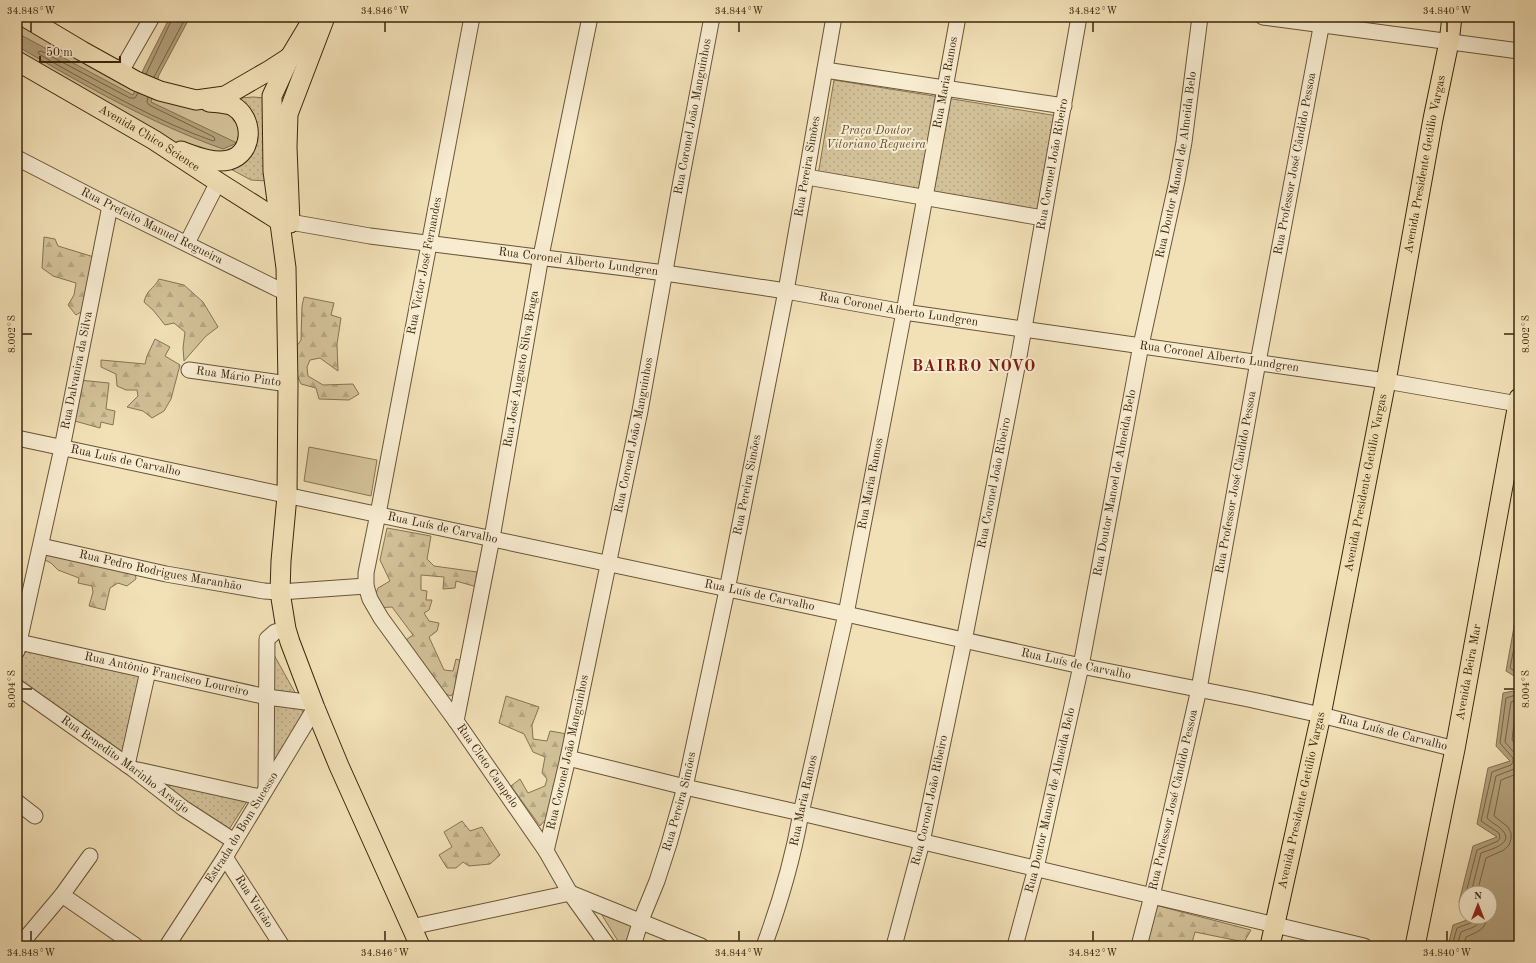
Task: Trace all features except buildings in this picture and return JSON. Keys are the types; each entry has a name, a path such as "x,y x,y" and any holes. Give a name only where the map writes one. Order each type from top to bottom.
{"main road":[{"path":"25,17 128,77 156,89 196,100 231,105 238,110 246,120 249,132 243,149 229,160 204,158 154,140"},
{"path":"284,221 272,164 272,96 290,58 314,17"},
{"path":"325,17 288,114 284,221 288,384 287,496 281,561 280,592 286,629 314,706 339,766 420,946"},
{"name":"Avenida Presidente Getúlio Vargas","path":"1270,946 1321,715 1386,381 1433,119 1449,42 1452,17"},
{"path":"225,96 290,58"},
{"name":"Avenida Chico Science","path":"17,61 154,140 218,182 284,221"},
{"path":"196,100 254,94 272,96 282,103 288,114"},
{"name":"Avenida Beira Mar","path":"1415,946 1455,749 1518,401"}],"street":[{"path":"128,77 152,17"},
{"name":"Rua Victor José Fernandes","path":"378,514 472,17"},
{"name":"Rua José Augusto Silva Braga","path":"456,721 492,538 541,256 590,17"},
{"name":"Rua Coronel João Manguinhos","path":"546,851 568,758 640,412 712,17"},
{"name":"Rua Pereira Simões","path":"633,946 641,920 657,881 685,787 727,590 786,292 834,17"},
{"name":"Rua Maria Ramos","path":"764,946 786,879 796,842 846,614 904,312 958,17"},
{"name":"Rua Coronel João Ribeiro","path":"894,946 922,842 964,641 1024,330 1079,17"},
{"name":"Rua Doutor Manoel de Almeida Belo","path":"1015,946 1036,868 1081,666 1141,345 1167,230 1181,157 1200,17"},
{"path":"1263,17 1323,21 1449,42 1519,51"},
{"name":"Rua Professor José Cândido Pessoa","path":"1139,946 1152,896 1199,689 1258,362 1323,21"},
{"path":"825,70 1064,106"},
{"name":"Rua Prefeito Manuel Regueira","path":"17,158 286,293"},
{"path":"807,178 1043,218"},
{"path":"187,243 218,182"},
{"name":"Rua Dalvanira da Silva","path":"18,646 62,448 110,206"},
{"name":"Rua Coronel Alberto Lundgren","path":"284,221 370,236 541,256 665,273 904,312 1024,330 1141,345 1518,401"},
{"name":"Rua Mário Pinto","path":"189,370 288,384"},
{"name":"Rua Luís de Carvalho","path":"17,438 492,538 1081,666 1321,715 1455,749"},
{"name":"Rua Cleto Campelo","path":"378,514 366,573 366,586 370,599 381,618 456,721 546,851 570,893 608,946"},
{"name":"Rua Pedro Rodrigues Maranhão","path":"41,546 166,574 264,592 280,592"},
{"path":"280,592 366,586"},
{"path":"148,671 130,767 263,792 267,697 267,639 275,632 286,629"},
{"name":"Rua Antônio Francisco Loureiro","path":"18,646 148,671 314,706"},
{"name":"Rua Benedito Marinho Araújo","path":"17,687 130,767 183,808 234,841"},
{"name":"Estrada do Bom Sucesso","path":"167,946 225,857 314,706"},
{"path":"568,758 685,787 802,812 922,842 1276,924 1364,946"},
{"path":"17,802 35,816"},
{"path":"19,946 62,895 90,856"},
{"name":"Rua Vulcão","path":"225,857 282,946"},
{"path":"411,927 570,893 641,920 701,946"},
{"path":"62,895 136,946"}],"green space":[{"path":"17,18 79,55 228,108 246,130 230,154 181,146 17,57"},
{"name":"Praça Doutor Vitoriano Regueira","path":"834,80 1058,116 1039,213 817,181"},
{"path":"253,97 266,98 267,181 251,180 225,166 256,123 249,107 229,99"},
{"path":"44,237 55,239 58,246 94,257 84,310 76,315 68,305 74,295 76,283 53,276 42,268"},
{"path":"159,279 184,285 203,302 218,327 206,336 184,361 183,348 185,332 174,323 165,325 153,310 144,302 148,292"},
{"path":"304,297 334,303 331,315 341,318 337,344 338,371 320,358 310,360 307,367 308,376 323,385 353,384 359,394 349,400 319,399 316,388 301,384 297,375 294,350 301,340 302,306"},
{"path":"155,339 170,347 165,356 180,365 171,399 164,411 152,418 143,411 127,407 138,396 137,390 126,390 117,386 116,374 101,367 101,360 145,364"},
{"path":"79,380 109,383 106,409 115,411 113,425 101,422 100,428 71,420"},
{"path":"309,447 377,460 371,496 304,481"},
{"path":"387,528 431,536 427,559 434,566 477,572 477,587 456,581 455,588 443,589 444,577 421,575 421,590 427,591 426,600 432,600 429,610 424,613 429,621 439,623 437,631 429,637 444,670 453,671 456,659 462,661 461,674 456,676 456,689 451,696 433,689 403,642 413,635 392,607 375,608 375,596 378,588 390,581 380,560"},
{"path":"46,551 135,572 136,579 127,586 118,583 110,588 105,610 89,606 93,592 92,586 78,583 79,578 58,570 51,563 45,560"},
{"path":"30,650 142,676 126,750 121,753 17,679 19,662 23,654"},
{"path":"274,655 302,705 303,713 271,768"},
{"path":"506,696 539,707 532,725 533,739 547,741 550,731 567,734 547,818 540,826 511,786 520,779 528,793 545,786 547,779 542,773 545,757 533,752 524,734 499,723"},
{"path":"173,784 249,798 228,831 168,790 169,785"},
{"path":"462,821 470,831 482,827 500,855 490,864 469,866 463,862 456,868 447,868 439,855 452,847 444,832"},
{"path":"594,902 640,926 633,946 621,946"},
{"path":"1155,905 1251,930 1244,942 1195,932 1191,946 1144,946"}],"water":[{"path":"170,17 190,17 159,75 151,102 237,143 223,149 196,139 143,115 92,89 17,46 17,33 133,95 144,68"},
{"path":"1519,615 1519,679 1506,671 1516,616"},
{"path":"1519,690 1519,946 1448,946 1453,925 1458,923 1458,925 1498,925 1498,885 1463,885 1473,846 1497,837 1477,824 1488,768 1510,761 1496,746 1503,693"}],"district":[{"name":"BAIRRO NOVO","path":"974,367"}]}
